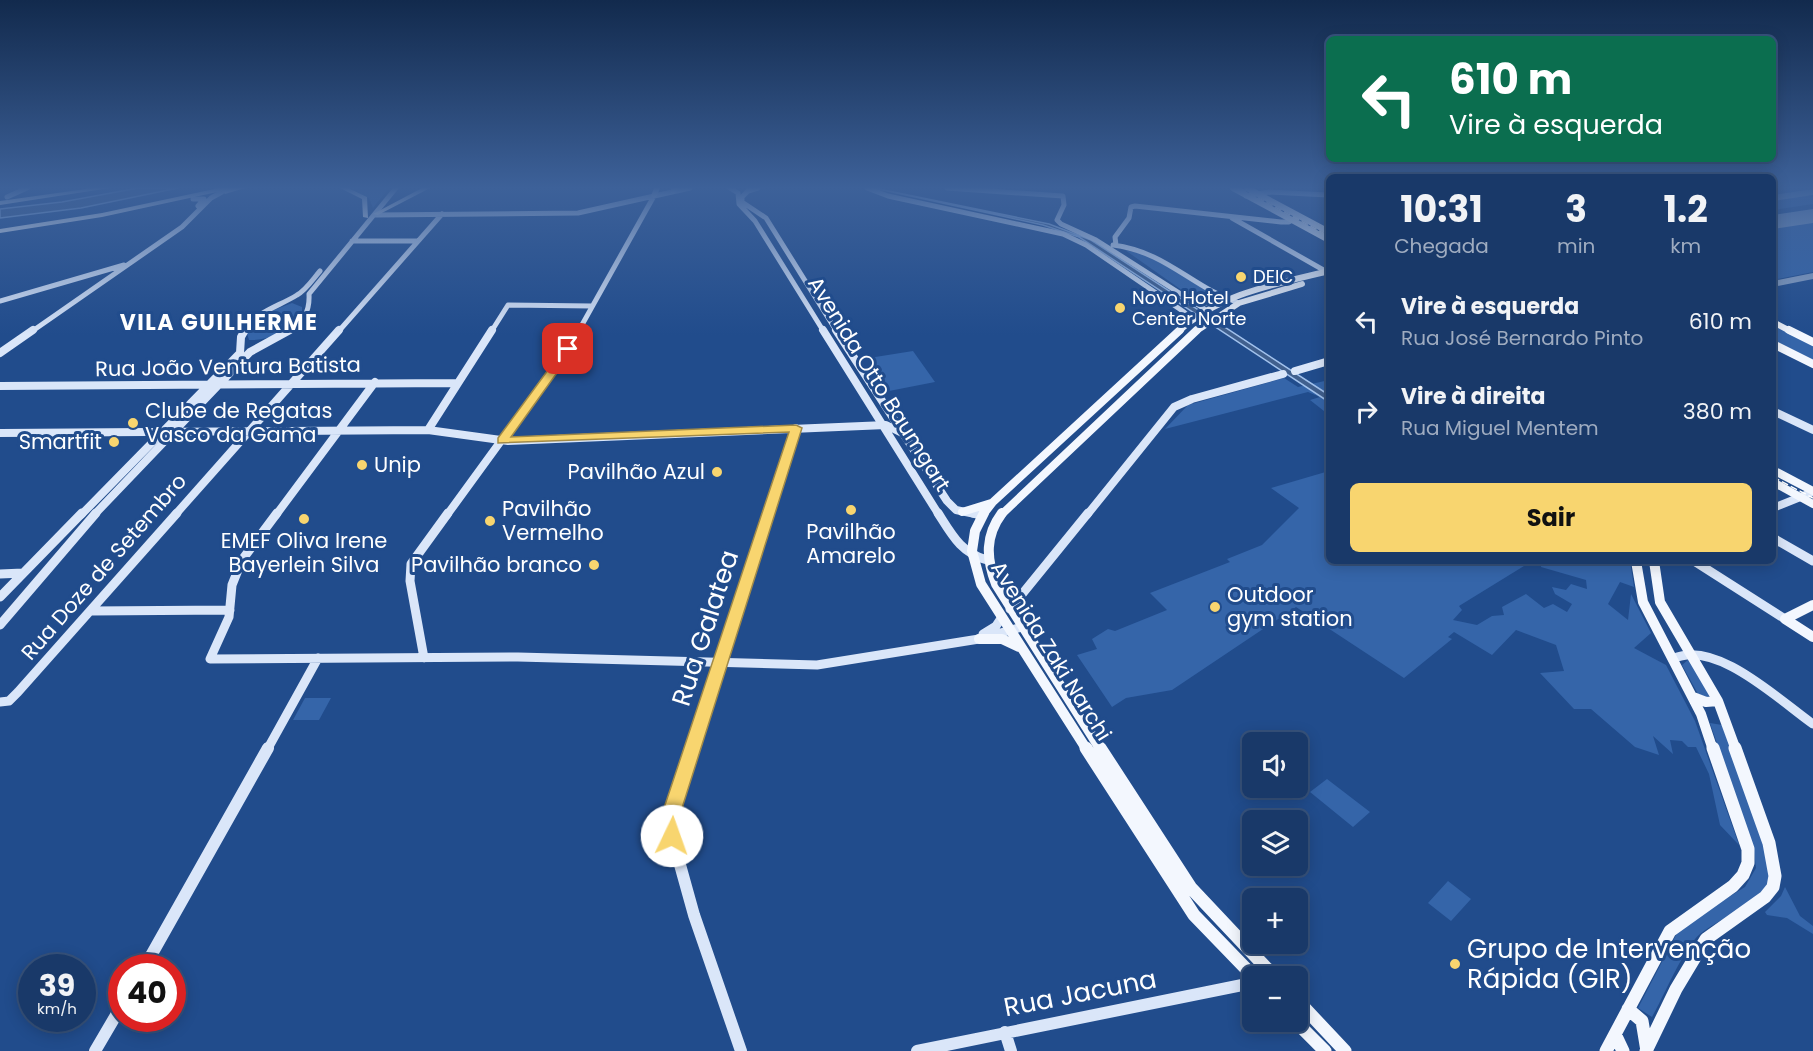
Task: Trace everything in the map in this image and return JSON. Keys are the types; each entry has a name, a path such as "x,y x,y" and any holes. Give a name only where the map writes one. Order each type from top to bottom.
{"main road":[{"path":"309,301 309,294 352,241"},
{"name":"Avenida Zaki Narchi","path":"1265,966 1191,888 1006,613 981,584 971,556 975,530 988,508 1203,309 1253,289 1324,273"},
{"name":"Avenida Zaki Narchi","path":"1006,613 987,560 987,546 994,524 1003,512 1209,320 1239,303 1324,273"},
{"path":"209,384 240,353 241,337 250,321 285,301"},
{"path":"1192,301 1208,304 1224,301"},
{"path":"1203,309 1209,313 1209,320"},
{"path":"1776,324 1813,342"},
{"path":"1776,346 1813,364"},
{"name":"Avenida Otto Baumgart","path":"873,388 902,433"},
{"path":"1086,417 1103,418"},
{"path":"1086,417 1096,425"},
{"path":"1776,472 1813,492"},
{"path":"1776,484 1813,504"},
{"path":"988,508 994,524"},
{"path":"962,512 988,508 994,512 1003,512"},
{"path":"1606,1051 1670,931 1682,918 1740,881 1749,865 1748,849 1701,714 1641,598 1636,564"},
{"path":"1646,1051 1677,988 1706,939 1757,904 1773,887 1774,864 1769,843 1718,701 1660,602 1654,564"},
{"path":"1640,586 1658,590"},
{"path":"1641,598 1660,602"},
{"path":"1785,619 1813,605"},
{"path":"1785,619 1813,637"},
{"name":"Avenida Zaki Narchi","path":"1017,629 1024,650 1182,898 1194,915 1243,966"},
{"path":"1665,644 1681,637"},
{"path":"979,639 1002,639 1024,650"},
{"path":"1693,696 1706,702 1718,701"},
{"path":"1701,714 1709,712 1724,718"},
{"path":"1628,1009 1642,1022 1646,1051"},
{"path":"1308,1012 1345,1051"},
{"path":"1005,1032 1011,1051"},
{"path":"1306,1032 1325,1051"},
{"path":"1615,1034 1623,1051"}],"street":[{"path":"0,353 166,237"},
{"path":"285,301 303,291 349,237"},
{"path":"352,241 355,237"},
{"name":"Rua Doze de Setembro","path":"5,702 91,611 421,237"},
{"path":"424,658 410,581 411,564 568,349 631,237"},
{"name":"Avenida Otto Baumgart","path":"765,237 959,546 971,556"},
{"name":"Avenida Otto Baumgart","path":"777,237 873,388"},
{"path":"1067,237 1087,246 1185,312 1188,316 1184,326"},
{"path":"1090,237 1203,309"},
{"path":"1096,240 1115,237"},
{"path":"1115,237 1116,245 1133,263"},
{"path":"1264,237 1324,273"},
{"path":"352,241 417,241"},
{"path":"1087,246 1116,245 1140,249 1167,260 1224,301 1239,303"},
{"path":"0,301 128,264"},
{"path":"792,281 802,279"},
{"path":"0,625 119,486 218,384 250,352 303,321 308,314 309,301 285,301"},
{"path":"428,430 508,305 592,306"},
{"path":"1185,312 1203,309"},
{"path":"241,337 249,342 267,342"},
{"path":"1295,371 1326,362"},
{"path":"979,639 996,626 1174,407 1192,399 1283,374"},
{"path":"375,382 242,560 232,585 230,610 210,659 518,657 817,665 979,639 1017,629"},
{"name":"Rua João Ventura Batista","path":"0,386 456,383"},
{"path":"0,597 209,384"},
{"path":"862,391 873,388"},
{"path":"856,426 865,422 873,411"},
{"path":"1776,415 1813,430"},
{"path":"0,434 428,430 502,441 883,425 893,426 902,433"},
{"name":"Rua Galatea","path":"741,1051 694,915 672,836 674,805 796,428"},
{"name":"Avenida Otto Baumgart","path":"902,433 947,501 962,512 988,508"},
{"path":"1776,507 1813,492"},
{"path":"1776,540 1813,561"},
{"path":"35,561 51,551 57,552 40,576"},
{"path":"971,556 987,560"},
{"path":"1699,564 1785,619"},
{"path":"0,574 23,573"},
{"path":"91,611 230,610"},
{"path":"1673,659 1690,653 1712,658 1743,675 1813,724"},
{"path":"152,954 318,658"},
{"name":"Rua Jacuna","path":"917,1051 1242,986"},
{"path":"95,1051 108,1029"}],"shaded area":[{"path":"1079,237 1091,240 1326,393 1326,400"},
{"path":"1776,237 1813,237 1813,272 1776,279"},
{"path":"1125,250 1159,258 1219,298 1211,302 1200,303"},
{"path":"292,303 302,307 302,315 291,326 271,337 249,340 246,330 261,315"},
{"path":"1776,326 1813,345 1813,361 1776,342"},
{"path":"913,351 935,382 889,391 869,358"},
{"path":"1284,378 1298,387 1326,381 1326,413 1310,400 1320,397 1308,392 1165,429 1188,405"},
{"path":"1326,472 1326,564 1527,564 1459,606 1462,610 1453,620 1477,625 1492,616 1504,615 1502,607 1526,594 1544,608 1553,604 1567,612 1572,604 1555,594 1552,587 1566,590 1571,584 1587,589 1586,580 1541,567 1542,564 1571,566 1573,564 1630,564 1634,587 1620,582 1608,604 1628,620 1631,594 1651,633 1634,648 1666,665 1695,721 1739,845 1720,825 1709,774 1696,747 1688,747 1682,741 1670,740 1673,754 1653,736 1659,755 1635,747 1591,709 1574,709 1540,673 1564,671 1556,645 1516,630 1492,655 1454,632 1448,637 1452,639 1404,678 1296,607 1172,690 1126,698 1112,707 1077,655 1097,649 1092,639 1108,629 1115,631 1167,610 1150,593 1230,562 1227,559 1262,545 1299,508 1271,488"},
{"path":"1689,659 1709,695 1708,698 1698,694 1682,665"},
{"path":"305,698 331,698 319,720 293,720"},
{"path":"1710,723 1722,725 1743,781 1766,851 1769,869 1768,882 1757,896 1700,934 1687,950 1652,1017 1638,1008 1677,933 1683,925 1745,887 1756,868 1754,851"},
{"path":"1327,779 1370,812 1353,827 1310,792"},
{"path":"1448,881 1471,899 1451,921 1428,903"},
{"path":"1785,887 1800,916 1813,926 1813,934 1787,918 1767,915 1765,912 1781,896"}],"taxiway":[{"path":"1776,283 1813,276"}],"railway":[{"path":"1776,479 1813,498"}],"place":[{"name":"DEIC","path":"1241,277"},
{"name":"Novo Hotel Center Norte","path":"1120,308"},
{"name":"Clube de Regatas Vasco da Gama","path":"133,423"},
{"name":"Smartfit","path":"114,442"},
{"name":"Unip","path":"362,465"},
{"name":"Pavilhão Azul","path":"717,472"},
{"name":"Pavilhão Amarelo","path":"851,510"},
{"name":"EMEF Oliva Irene Bayerlein Silva","path":"304,519"},
{"name":"Pavilhão Vermelho","path":"490,521"},
{"name":"Pavilhão branco","path":"594,565"},
{"name":"Outdoor gym station","path":"1215,607"},
{"name":"Grupo de Intervenção Rápida (GIR)","path":"1455,964"}],"district":[{"name":"VILA GUILHERME","path":"219,322"}],"route":[{"path":"568,349 502,441 796,428 704,706 674,805 672,836"}]}
